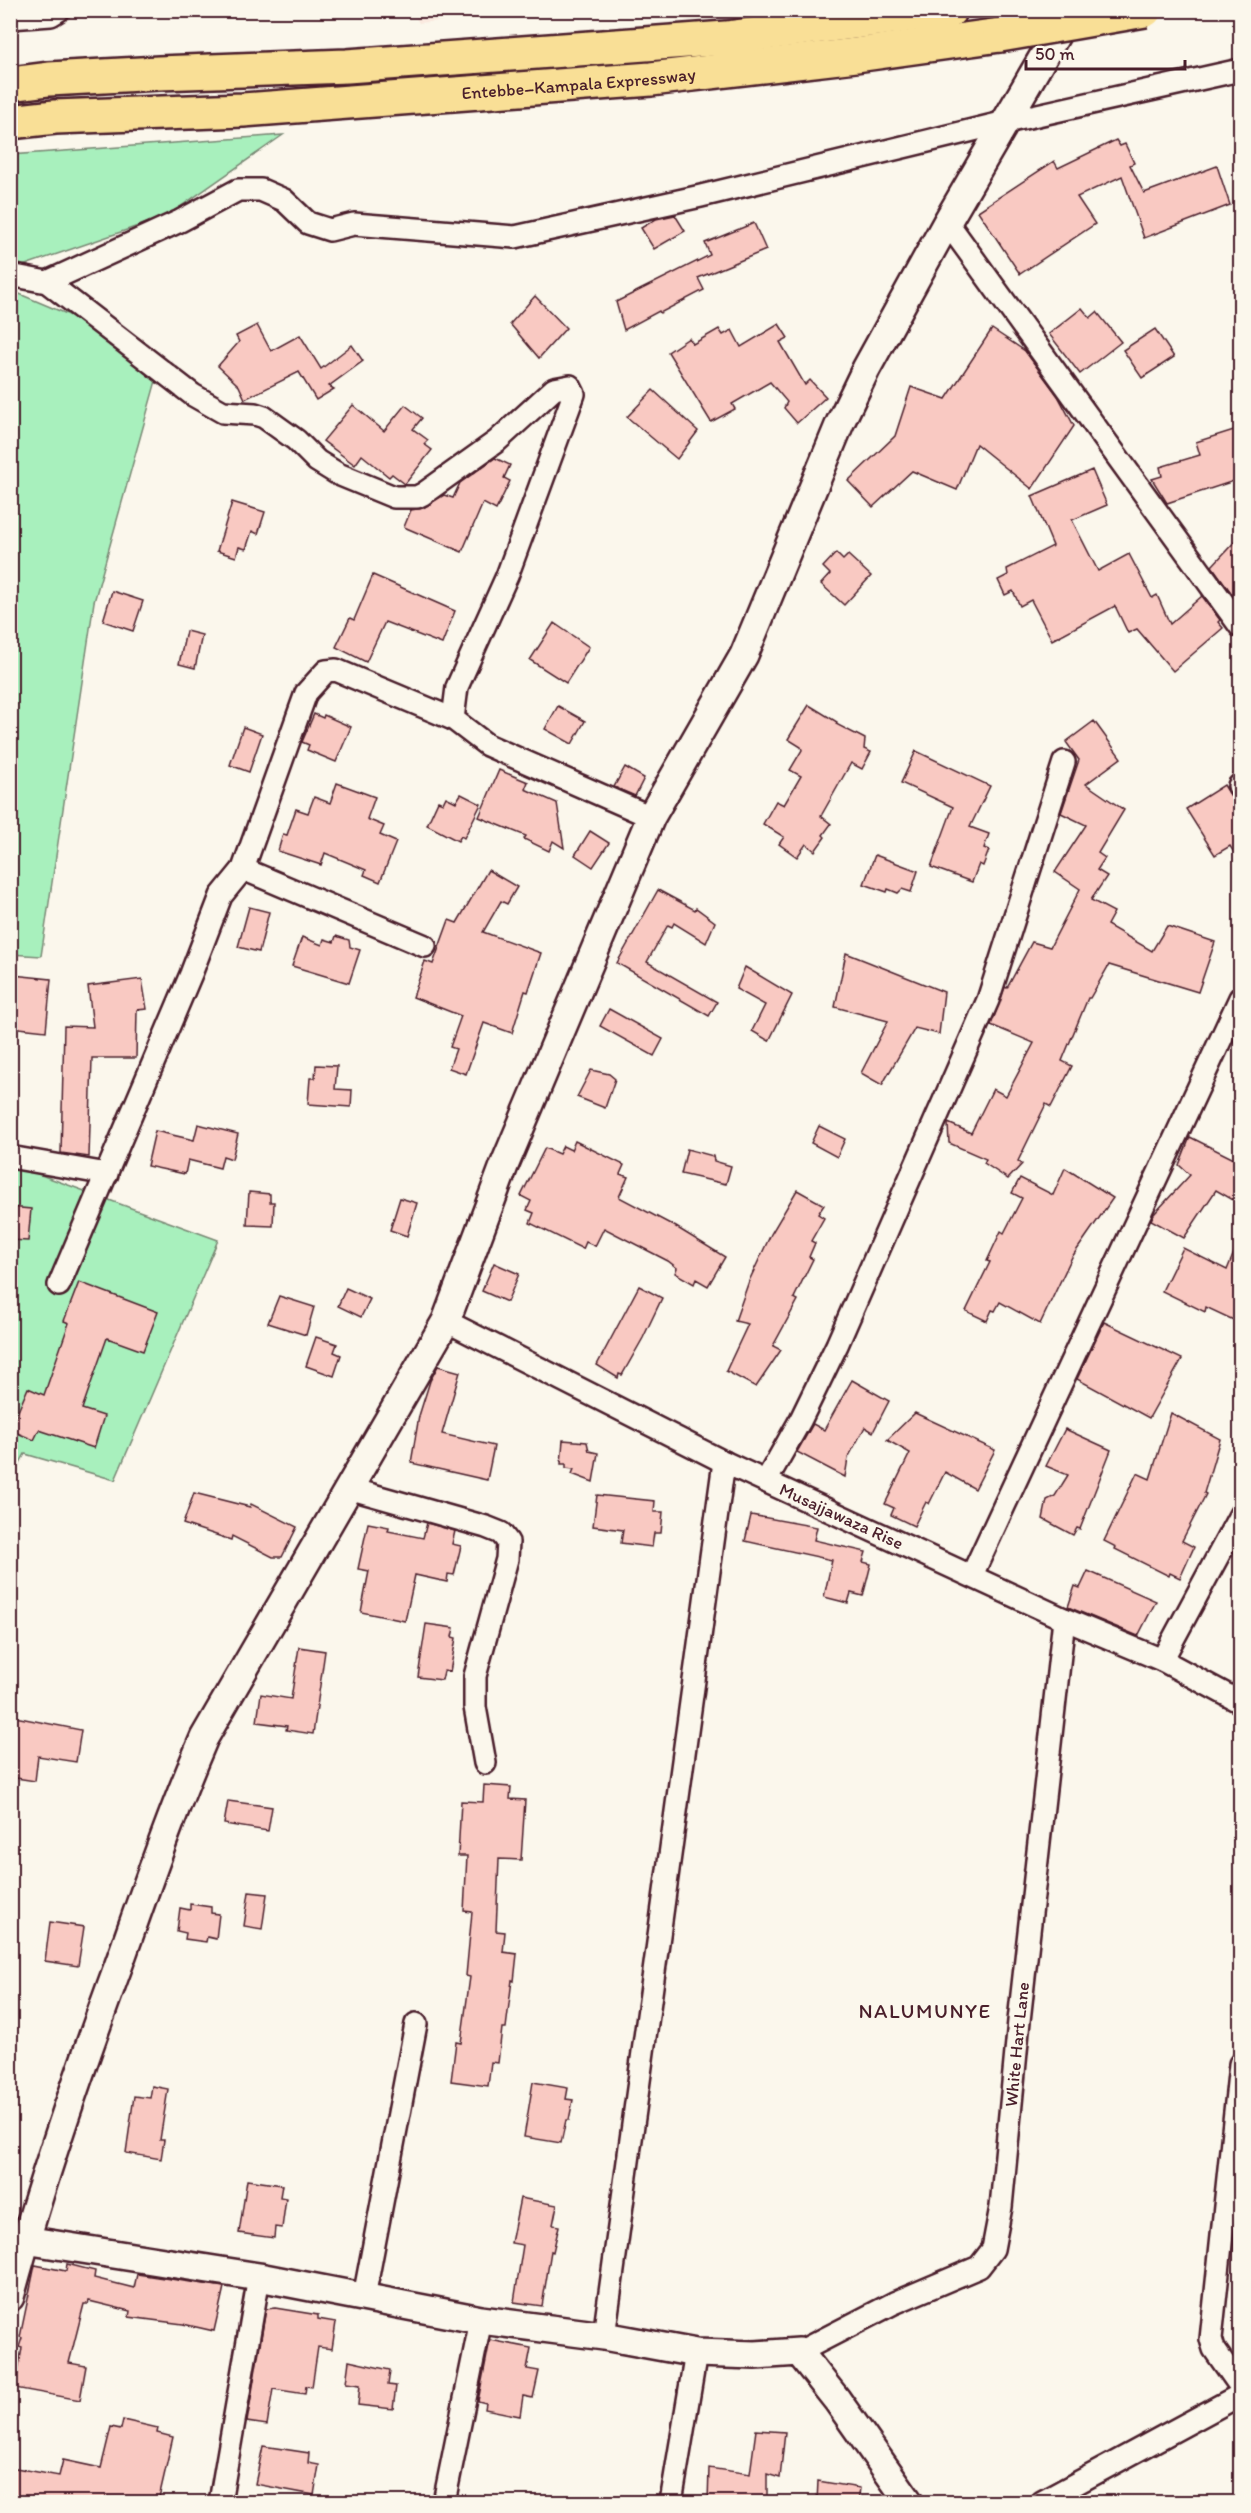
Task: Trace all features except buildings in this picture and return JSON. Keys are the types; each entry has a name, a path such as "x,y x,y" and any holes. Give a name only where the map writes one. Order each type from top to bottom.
{"highway":[{"name":"Entebbe–Kampala Expressway","path":"10,84 49,79 159,72 347,66 726,38 950,10"},
{"name":"Entebbe–Kampala Expressway","path":"10,122 55,117 243,110 640,80 856,55 1144,10"}],"street":[{"path":"10,18 51,15 58,10"},
{"path":"10,2297 26,2240 93,2034 181,1791 199,1749 267,1627 446,1321 504,1166 651,817 744,655 840,423 866,369 947,222 1070,10"},
{"path":"47,282 180,220 238,190 261,190 284,200 308,223 330,230 354,224 515,237 701,196 1006,122 1240,70"},
{"path":"947,222 1240,626"},
{"path":"10,275 47,282 193,395 223,412 255,414 264,417 296,440 317,461 338,474 394,497 417,497 423,494 497,441 554,389 570,386 574,390 507,576 457,687 453,719"},
{"path":"59,1285 191,974 220,896 243,869 306,693 326,671 336,670 453,719 487,745 651,817"},
{"path":"766,1481 801,1419 837,1345 988,999 1064,762"},
{"path":"243,869 425,946"},
{"path":"972,1575 1240,998"},
{"path":"10,1157 107,1174"},
{"name":"Musajjawaza Rise","path":"446,1321 724,1462 1064,1619 1162,1660 1240,1702"},
{"path":"604,2336 724,1462"},
{"path":"348,1488 486,1527 501,1533 508,1542 507,1559 476,1676 475,1707 484,1763"},
{"path":"1162,1660 1240,1515"},
{"name":"White Hart Lane","path":"799,2352 894,2303 979,2267 993,2249 1001,2207 1020,2009 1064,1619"},
{"path":"364,2297 416,2024"},
{"path":"1240,2064 1211,2339 1214,2349 1240,2386"},
{"path":"26,2240 259,2277 481,2320 604,2336 696,2353 755,2355 799,2352 837,2400 909,2502"},
{"path":"220,2502 259,2277"},
{"path":"444,2502 481,2320"},
{"path":"671,2502 696,2353"},
{"path":"1041,2502 1240,2395"}],"shaded area":[{"path":"411,11 540,11 419,23"}],"green space":[{"path":"283,135 167,216 11,270 10,155"},
{"path":"10,290 67,314 161,363 94,602 41,956 10,954"},
{"path":"11,1164 218,1240 115,1480 25,1454 11,1479"}],"district":[{"name":"NALUMUNYE","path":"925,2011"}]}
